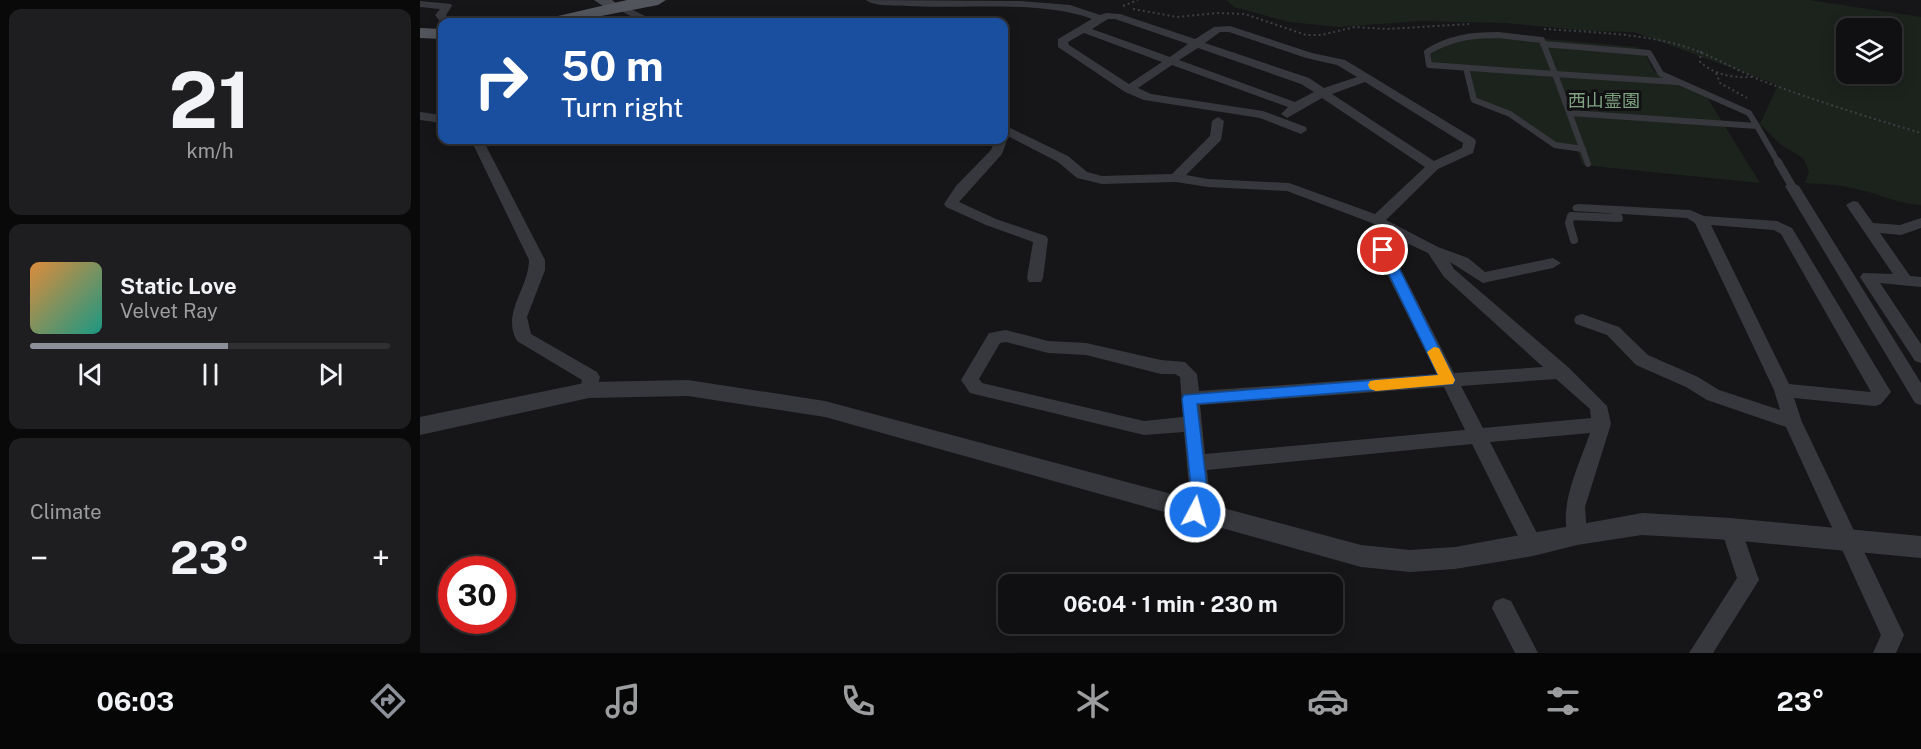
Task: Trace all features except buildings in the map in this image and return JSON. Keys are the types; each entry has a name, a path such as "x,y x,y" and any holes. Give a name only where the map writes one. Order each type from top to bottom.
{"main road":[{"path":"564,18 611,4 658,0"},
{"path":"420,33 438,34"}],"street":[{"path":"871,0 908,5 1018,4 1073,8 1101,19"},
{"path":"420,4 447,6 440,15 443,18"},
{"path":"611,4 641,18"},
{"path":"1301,130 1263,115 1148,98 1129,89 1064,47 1062,41 1106,16 1116,16 1305,81 1325,92 1433,166"},
{"path":"1083,29 1295,106"},
{"path":"1129,89 1218,29 1230,29 1310,56 1341,62 1470,142 1468,150 1433,166 1420,182 1377,220"},
{"path":"1280,121 1295,106 1325,92 1366,78"},
{"path":"420,116 438,118"},
{"path":"1176,178 1216,137 1218,121"},
{"path":"1008,131 1063,159 1082,175 1102,180 1176,178 1208,183 1289,187 1377,220 1385,227 1463,262 1483,278 1553,263"},
{"path":"479,144 537,260 537,270 519,317 523,337 591,377 589,390"},
{"path":"1000,144 998,152 961,189 951,204 991,222 1041,239 1035,278"},
{"path":"1792,186 1921,398"},
{"path":"1853,205 1914,281"},
{"path":"1579,208 1690,214 1701,220 1777,226 1787,231 1882,392 1875,399 1783,390"},
{"path":"1701,220 1783,390 1793,422 1893,635 1884,653"},
{"path":"1869,227 1901,230 1921,223"},
{"path":"1396,232 1383,250 1533,545"},
{"path":"1433,250 1449,273 1598,406 1602,424 1575,507 1577,534"},
{"path":"1522,256 1534,267"},
{"path":"1914,281 1868,277 1921,357"},
{"path":"1582,320 1613,331 1642,360 1692,382 1713,395 1793,422"},
{"path":"1192,424 1144,428 976,388 970,380 995,337 1006,336 1048,347 1086,350 1161,367 1179,368 1188,374 1200,497 1195,512"},
{"path":"1189,399 1562,372"},
{"path":"420,426 589,390 688,388 825,409 1361,556 1410,561 1455,558 1642,524 1731,529 1921,547"},
{"path":"1197,463 1602,424"},
{"path":"1700,653 1748,580 1731,529"},
{"path":"1503,608 1527,653"}],"lane":[{"path":"1588,164 1556,74 1542,40 1476,34 1444,42 1426,52 1429,65 1466,68 1556,74 1677,82"},
{"path":"1544,44 1649,53 1661,74 1749,113 1792,186"},
{"path":"1466,68 1474,100 1510,114 1555,145 1583,149"},
{"path":"1570,113 1757,126"},
{"path":"1574,240 1569,223 1571,216 1619,218 1614,210"}],"path":[{"path":"1122,7 1138,0"},
{"path":"1701,51 1700,62 1705,67 1727,76 1754,77"}],"green space":[{"path":"1226,0 1809,0 1921,17 1921,205 1847,187 1805,183 1809,171 1803,158 1780,144 1760,124 1778,85 1634,32 1588,31 1506,23 1420,21 1338,27 1289,22 1234,7"},
{"name":"西山霊園","path":"1473,33 1637,47 1643,50 1654,71 1670,81 1705,94 1760,183 1583,165 1577,150 1559,149 1508,115 1470,101 1464,69 1426,66 1425,50 1439,42"}],"slow traffic":[{"path":"1376,385 1448,380 1434,352"}],"route":[{"path":"1195,512 1200,497 1189,399 1448,380 1383,250"}]}
